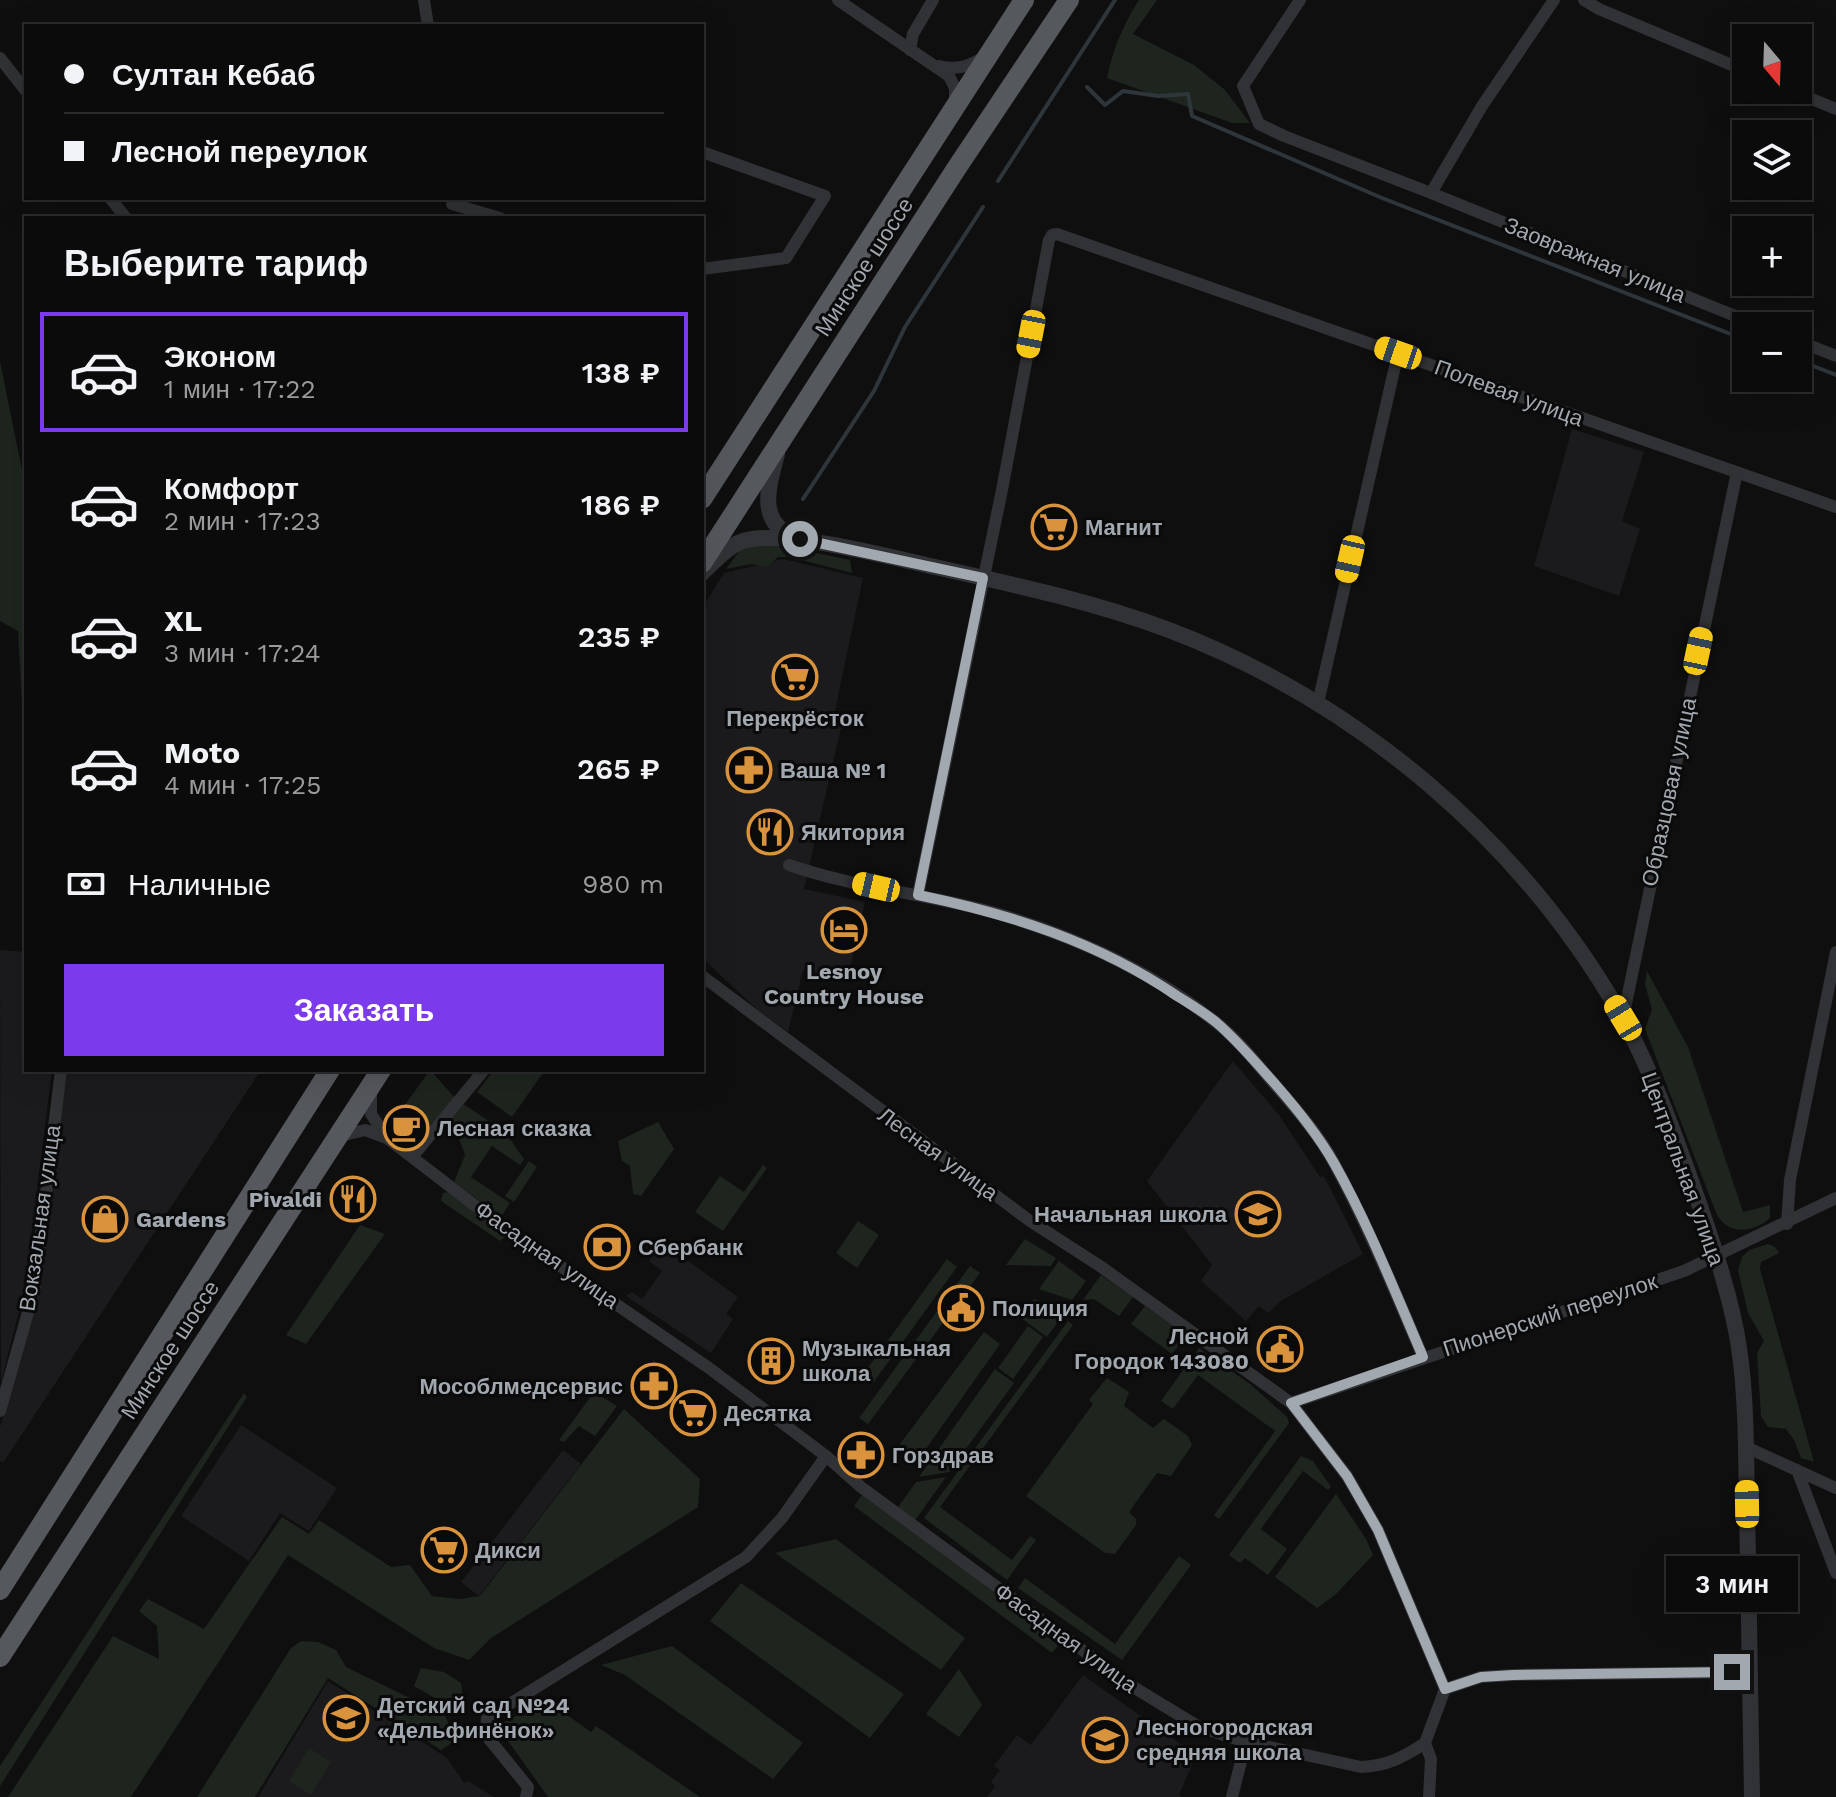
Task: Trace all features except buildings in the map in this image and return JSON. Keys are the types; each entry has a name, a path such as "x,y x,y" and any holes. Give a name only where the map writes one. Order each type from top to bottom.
{"highway":[{"name":"Минское шоссе","path":"704,496 1024,0"},
{"name":"Минское шоссе","path":"704,560 954,171 1069,0"},
{"name":"Минское шоссе","path":"0,1590 329,1072"},
{"name":"Минское шоссе","path":"0,1657 376,1077"}],"street":[{"path":"424,0 428,24"},
{"path":"838,0 949,76 954,85 955,104"},
{"path":"910,50 913,34 933,0"},
{"name":"Заовражная улица","path":"1300,0 1243,86 1259,124 1732,315"},
{"path":"1431,193 1482,106 1554,0"},
{"path":"1584,0 1732,65"},
{"path":"935,65 957,69 988,53"},
{"path":"0,58 24,88"},
{"path":"1812,99 1836,109"},
{"path":"704,153 825,196 786,258 704,269"},
{"path":"112,200 124,216"},
{"path":"451,201 494,216"},
{"name":"Полевая улица","path":"983,578 1049,240 1057,234 1836,507"},
{"path":"1812,347 1836,356"},
{"path":"1318,703 1398,353"},
{"path":"781,441 766,508 774,523 800,539"},
{"path":"704,484 738,443"},
{"name":"Образцовая улица","path":"1623,1018 1737,472"},
{"name":"Центральная улица","path":"704,571 736,544 759,537 800,539 983,578 1122,613 1173,631 1251,666 1318,703 1362,732 1427,782 1490,840 1538,896 1590,965 1623,1018 1661,1100 1717,1257 1735,1331 1744,1396 1746,1447 1752,1797"},
{"path":"918,895 983,578"},
{"path":"789,865 999,914 1052,931 1102,952 1155,980 1214,1020 1240,1044 1283,1093 1328,1153 1370,1235 1423,1357"},
{"path":"1787,1224 1790,1180 1836,952"},
{"name":"Лесная улица","path":"704,977 1030,1221 1100,1266 1291,1403 1347,1476 1378,1530 1445,1689"},
{"name":"Вокзальная улица","path":"0,1411 34,1291 61,1072"},
{"path":"413,1156 482,1072"},
{"path":"376,1077 371,1114 387,1138"},
{"name":"Фасадная улица","path":"337,1137 365,1130 387,1138 499,1224 689,1354 826,1456 872,1495 1130,1685 1199,1727 1246,1742 1361,1767 1380,1766 1404,1758 1425,1743"},
{"name":"Пионерский переулок","path":"1291,1403 1684,1271 1836,1198"},
{"path":"1746,1447 1836,1488"},
{"path":"526,1797 528,1787 489,1739 487,1718 746,1557 782,1518 826,1456"},
{"path":"1797,1470 1836,1573"},
{"path":"1429,1797 1431,1759 1425,1743 1445,1689 1481,1677 1513,1675 1750,1672"},
{"path":"1232,1797 1246,1742"}],"shaded area":[{"path":"1139,0 1157,0 1133,34 1194,65 1225,90 1250,123 1232,123 1107,78 1119,38"},
{"path":"0,361 24,480 24,724 18,631 0,621"},
{"path":"1572,429 1644,452 1622,521 1640,529 1619,596 1534,566"},
{"path":"764,542 850,560 852,573 790,557 778,557 767,567 752,564 726,569 740,550"},
{"path":"783,559 863,578 833,720 842,723 804,889 865,902 851,964 835,977 803,970 788,1032 758,1010 704,960 704,605 724,573"},
{"path":"0,950 24,952 24,1072 52,1072 25,1286 1,1383"},
{"path":"1647,971 1688,1047 1743,1212 1770,1205 1770,1218 1757,1227 1734,1229 1717,1215 1645,1029 1652,1010 1645,984"},
{"name":"Начальная школа","path":"1233,1061 1279,1115 1320,1177 1324,1176 1363,1254 1281,1301 1268,1313 1259,1306 1246,1321 1201,1281 1212,1265 1147,1181"},
{"name":"Gardens","path":"65,1072 260,1072 3,1463 0,1461 0,1427 40,1287"},
{"path":"429,1072 456,1099 425,1131 400,1112"},
{"path":"492,1072 544,1072 512,1117 477,1092"},
{"path":"462,1103 505,1132 524,1159 520,1165 492,1146 471,1177 510,1203 501,1217 454,1182 465,1155 451,1116"},
{"path":"658,1122 674,1149 641,1196 633,1194 630,1166 622,1161 618,1141"},
{"path":"529,1161 537,1167 514,1202 505,1196"},
{"path":"763,1165 767,1168 723,1231 695,1212 720,1176 744,1192"},
{"path":"448,1192 504,1231 506,1236 500,1241 441,1201 443,1193"},
{"path":"858,1221 879,1235 857,1268 836,1253"},
{"path":"360,1225 385,1234 306,1344 286,1335"},
{"path":"1025,1239 1056,1258 1051,1266 1006,1265"},
{"path":"662,1242 738,1297 726,1314 733,1319 711,1353 626,1296 632,1292 642,1299 662,1271 649,1261"},
{"path":"1768,1244 1779,1253 1761,1262 1760,1269 1814,1462 1801,1458 1786,1429 1768,1427 1761,1416 1757,1353 1764,1341 1748,1313 1738,1270 1742,1257 1749,1250"},
{"path":"947,1259 957,1267 873,1383 862,1376"},
{"path":"1059,1261 1086,1281 1072,1300 1039,1289"},
{"path":"970,1266 980,1273 868,1424 859,1418"},
{"path":"1101,1275 1133,1297 1119,1316 1094,1299 1083,1300"},
{"path":"1034,1299 1066,1311 1047,1337 1021,1318"},
{"path":"1145,1306 1186,1335 1172,1354 1131,1324"},
{"path":"1068,1321 1073,1325 940,1507 1012,1560 1030,1536 1036,1540 1007,1580 924,1518"},
{"path":"1028,1326 1043,1337 1013,1379 998,1368"},
{"path":"984,1332 1000,1344 916,1463 897,1448"},
{"path":"1199,1348 1250,1384 1287,1417 1289,1423 1219,1519 1214,1515 1275,1431 1198,1375 1173,1409 1161,1401"},
{"path":"995,1369 1014,1383 949,1472 919,1477"},
{"path":"1107,1378 1129,1392 1124,1406 1153,1428 1164,1419 1188,1436 1192,1445 1171,1476 1157,1473 1129,1512 1136,1519 1136,1525 1115,1554 1105,1553 1026,1496 1093,1404 1089,1400"},
{"path":"594,1392 617,1406 595,1436 579,1426 564,1442 559,1440"},
{"path":"244,1393 247,1397 0,1786 0,1766"},
{"path":"624,1409 700,1479 698,1507 491,1638 469,1660 434,1648 288,1555 131,1797 8,1797 113,1636 159,1659 157,1626 139,1611 148,1599 204,1629 282,1517 309,1534 319,1520 391,1567 410,1565 432,1596 460,1599 480,1596"},
{"path":"241,1425 337,1488 309,1531 280,1513 249,1561 181,1516"},
{"path":"563,1450 581,1464 479,1596 461,1582"},
{"path":"1301,1456 1313,1461 1331,1487 1328,1490 1303,1471 1261,1529 1287,1549 1268,1575 1245,1558 1240,1563 1229,1555"},
{"path":"946,1477 913,1523 896,1510 916,1482"},
{"path":"1336,1494 1373,1555 1335,1595 1317,1608 1275,1577"},
{"path":"862,1495 1061,1642 1052,1653 854,1506"},
{"path":"836,1539 965,1638 941,1670 775,1553"},
{"path":"1179,1556 1191,1565 1122,1660 1018,1588 1025,1578 1115,1644"},
{"path":"741,1583 904,1694 870,1738 710,1621"},
{"path":"301,1641 318,1642 336,1650 346,1667 445,1715 455,1741 441,1750 328,1678 255,1797 197,1797 291,1648"},
{"path":"672,1646 803,1743 773,1779 625,1675 601,1665"},
{"path":"421,1668 444,1672 461,1683 464,1702 457,1711 414,1686"},
{"path":"959,1669 982,1705 959,1737 926,1714"},
{"name":"Лесногородская средняя школа","path":"1083,1675 1196,1755 1179,1795 1182,1797 987,1797 995,1786 991,1782 1000,1770 994,1766 1017,1735 1031,1745"},
{"name":"Детский сад №24 «Дельфинёнок»","path":"328,1681 447,1758 464,1783 468,1781 494,1797 258,1797"},
{"path":"541,1702 550,1703 591,1732 596,1726 700,1797 548,1797 501,1731 501,1724"},
{"path":"309,1748 331,1762 311,1795 289,1781"}],"waterway":[{"path":"998,181 1115,0"},
{"path":"1087,87 1105,105 1123,91 1158,96 1188,94 1192,116 1382,198 1732,335"},
{"path":"803,499 874,391 905,327 983,207"},
{"path":"1812,366 1836,375"}],"place":[{"name":"Магнит","path":"1054,527"},
{"name":"Перекрёсток","path":"795,677"},
{"name":"Ваша № 1","path":"749,770"},
{"name":"Якитория","path":"770,832"},
{"name":"Lesnoy Country House","path":"844,930"},
{"name":"Лесная сказка","path":"406,1128"},
{"name":"Pivaldi","path":"353,1199"},
{"name":"Начальная школа","path":"1258,1214"},
{"name":"Gardens","path":"105,1219"},
{"name":"Сбербанк","path":"607,1247"},
{"name":"Полиция","path":"961,1308"},
{"name":"Лесной Городок 143080","path":"1280,1349"},
{"name":"Музыкальная школа","path":"771,1361"},
{"name":"Мособлмедсервис","path":"654,1386"},
{"name":"Десятка","path":"693,1413"},
{"name":"Горздрав","path":"861,1455"},
{"name":"Дикси","path":"444,1550"},
{"name":"Детский сад №24 «Дельфинёнок»","path":"346,1718"},
{"name":"Лесногородская средняя школа","path":"1105,1740"}],"route":[{"path":"800,539 983,578 918,895 981,909 1052,931 1102,952 1155,980 1214,1020 1240,1044 1305,1120 1334,1163 1370,1235 1423,1357 1291,1403 1347,1476 1378,1530 1445,1689 1481,1677 1513,1675 1732,1672"}]}
